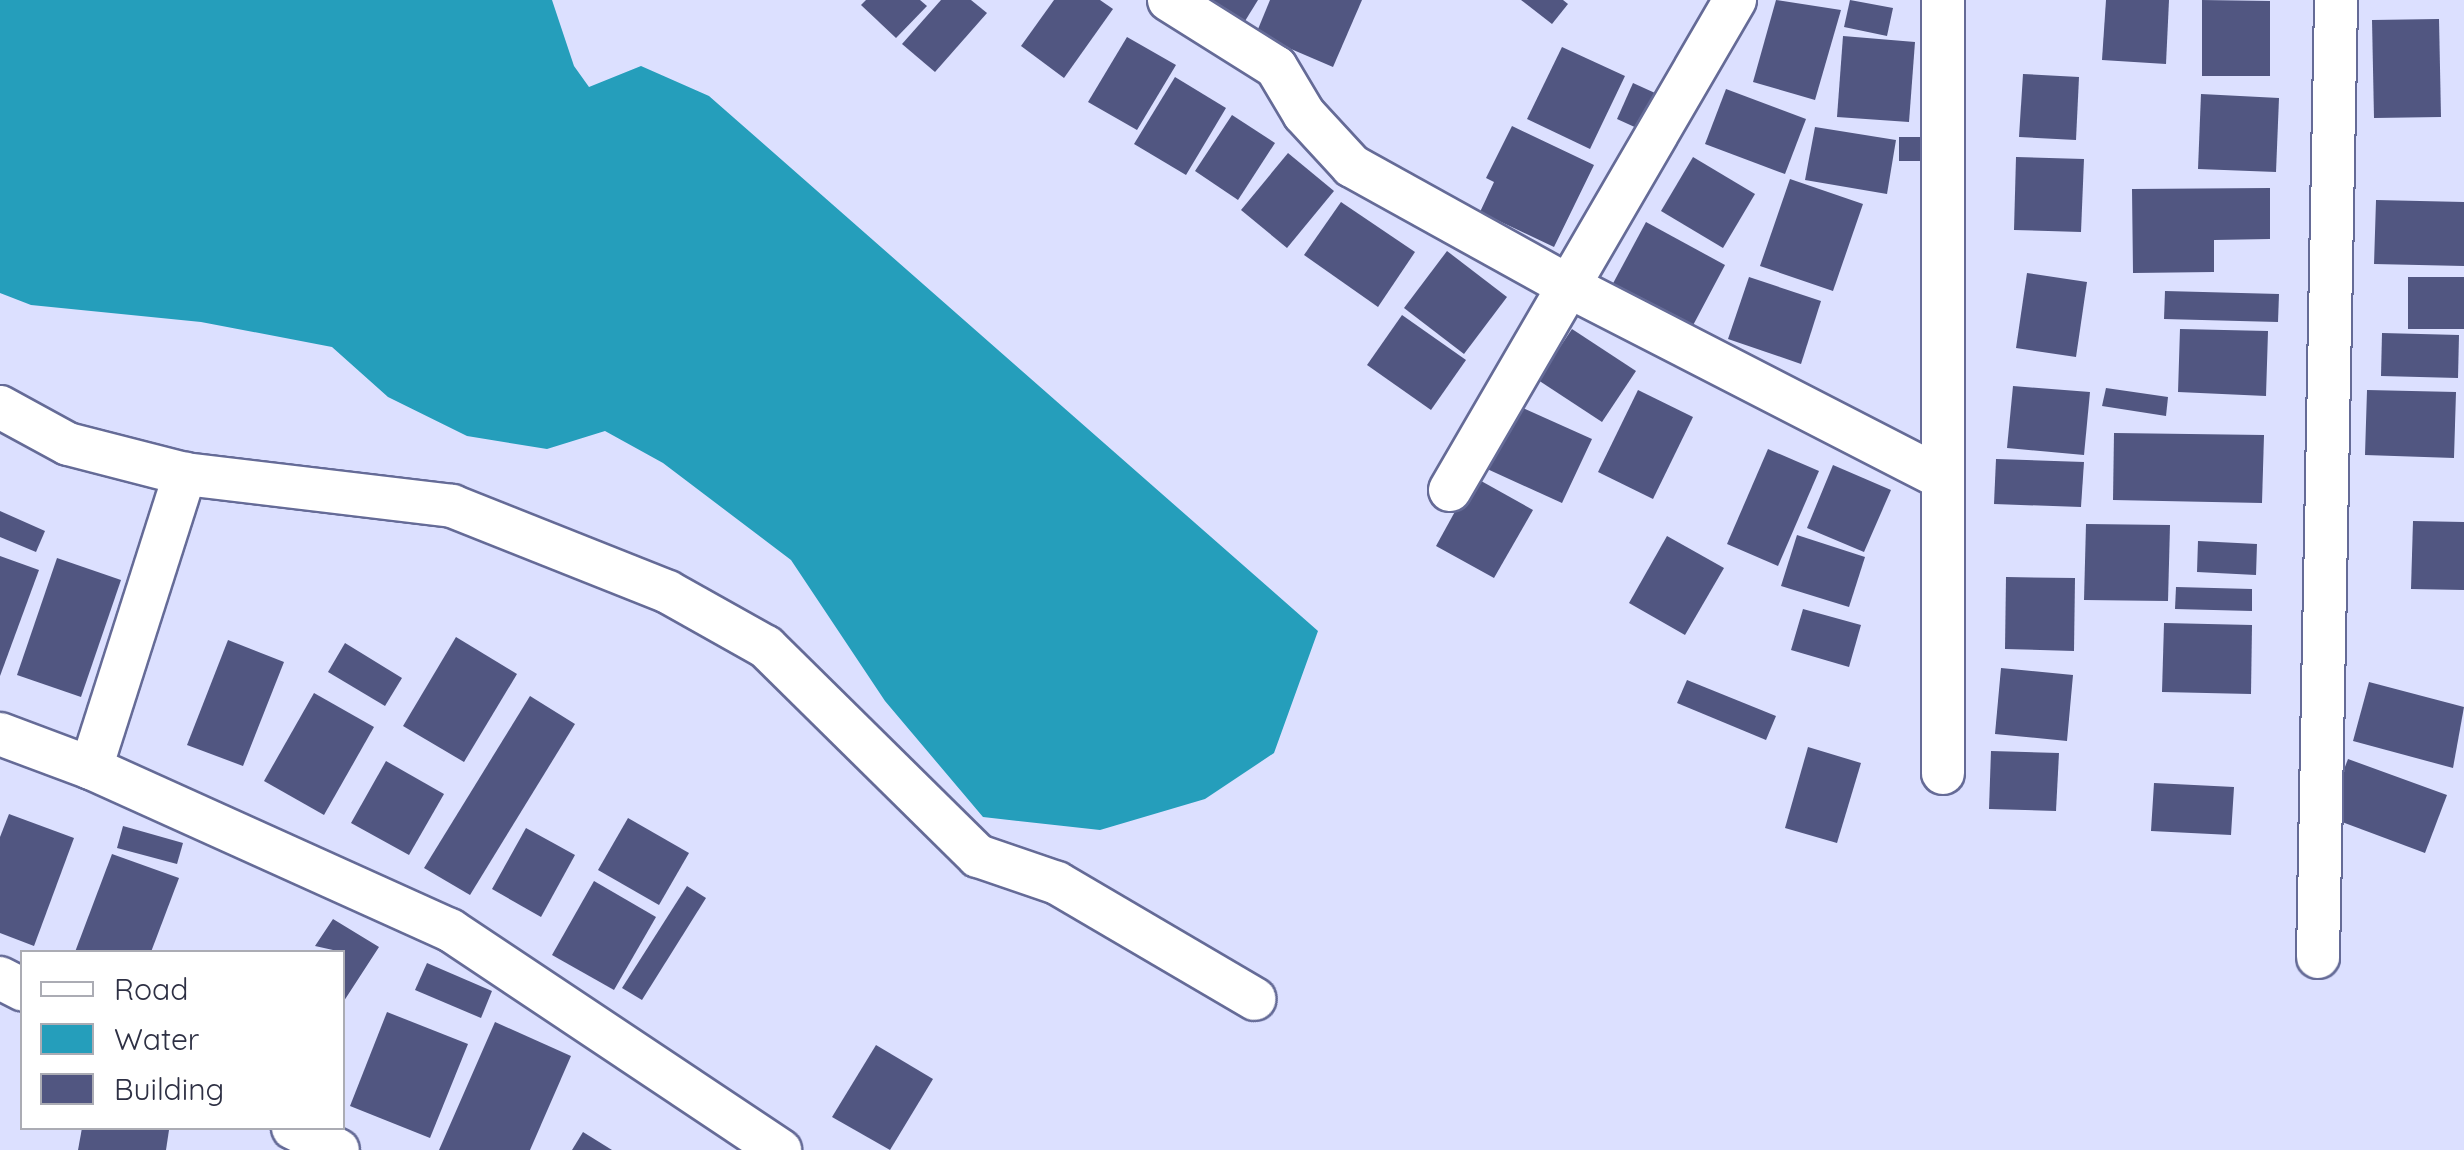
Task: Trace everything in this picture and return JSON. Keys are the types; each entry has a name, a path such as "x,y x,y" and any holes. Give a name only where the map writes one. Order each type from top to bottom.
{"street":[{"path":"1169,0 1276,67 1304,114 1352,166 1572,288 1944,479"},
{"path":"1450,490 1572,288 1735,0"},
{"path":"2318,958 2336,0"},
{"path":"1933,6 1944,479 1944,773"},
{"path":"0,407 68,444 186,474 452,506 668,592 766,648 978,856 1057,883 1255,999"},
{"path":"91,768 186,474"},
{"path":"0,734 91,768 450,930 780,1150"},
{"path":"298,1130 338,1150"}],"water":[{"path":"0,0 552,0 574,66 589,87 641,66 709,96 1318,631 1274,753 1205,799 1100,830 983,817 885,701 791,560 663,463 605,431 547,449 467,436 388,397 332,347 201,322 31,305 0,293"}],"building":[{"path":"866,0 920,0 927,6 896,38 861,5"},
{"path":"941,0 971,0 987,13 935,72 902,44"},
{"path":"1054,0 1100,0 1113,9 1064,78 1021,46"},
{"path":"1208,0 1258,0 1245,21"},
{"path":"1270,0 1362,0 1333,67 1256,34"},
{"path":"1521,0 1563,0 1568,4 1552,24"},
{"path":"1776,0 1841,10 1815,100 1753,82"},
{"path":"1850,0 1893,8 1887,36 1844,27"},
{"path":"2106,0 2169,0 2166,64 2102,60"},
{"path":"2202,0 2270,1 2270,76 2202,76"},
{"path":"2439,19 2441,117 2374,118 2372,20"},
{"path":"1843,36 1915,42 1909,122 1837,117"},
{"path":"1127,37 1176,65 1137,130 1088,102"},
{"path":"1562,47 1625,76 1590,149 1527,119"},
{"path":"2023,74 2079,77 2076,140 2019,137"},
{"path":"1175,77 1226,108 1186,175 1134,144"},
{"path":"1633,83 1666,98 1650,134 1617,119"},
{"path":"1726,89 1806,119 1785,174 1705,144"},
{"path":"2201,94 2279,98 2276,172 2198,169"},
{"path":"1232,115 1275,143 1238,200 1195,171"},
{"path":"1512,126 1594,165 1554,247 1480,212 1494,182 1486,178"},
{"path":"1815,127 1896,140 1887,194 1805,180"},
{"path":"1899,137 1926,137 1925,161 1899,161"},
{"path":"1288,153 1334,191 1287,248 1241,210"},
{"path":"1693,157 1755,194 1723,248 1661,211"},
{"path":"2016,157 2084,159 2081,232 2014,230"},
{"path":"1790,179 1863,204 1833,291 1760,266"},
{"path":"2270,188 2270,239 2214,240 2214,272 2133,273 2132,189"},
{"path":"2376,200 2464,202 2464,266 2374,264"},
{"path":"1341,202 1415,252 1378,307 1304,255"},
{"path":"1646,222 1725,265 1690,331 1610,289"},
{"path":"1447,251 1507,297 1464,354 1404,308"},
{"path":"2027,273 2087,282 2076,357 2016,348"},
{"path":"1749,277 1821,301 1801,364 1728,339"},
{"path":"2408,277 2464,277 2464,329 2408,329"},
{"path":"2165,291 2279,294 2278,322 2164,319"},
{"path":"1402,315 1466,360 1431,410 1367,365"},
{"path":"1572,329 1636,371 1602,422 1538,380"},
{"path":"2180,329 2268,331 2266,396 2178,392"},
{"path":"2382,333 2459,335 2458,378 2381,376"},
{"path":"2013,386 2090,392 2084,455 2007,448"},
{"path":"2106,388 2168,397 2166,416 2102,406"},
{"path":"1638,390 1693,417 1653,499 1598,472"},
{"path":"2367,390 2456,392 2454,458 2365,455"},
{"path":"1514,404 1592,439 1562,503 1485,468"},
{"path":"2114,433 2264,435 2262,503 2113,500"},
{"path":"1768,449 1819,471 1778,566 1727,544"},
{"path":"1996,459 2084,462 2081,507 1994,504"},
{"path":"1833,465 1891,490 1864,552 1807,528"},
{"path":"1474,477 1533,510 1494,578 1436,546"},
{"path":"0,511 45,531 36,552 0,537"},
{"path":"2413,521 2464,522 2464,590 2411,589"},
{"path":"2086,524 2170,525 2168,601 2084,600"},
{"path":"1797,535 1865,557 1849,607 1781,586"},
{"path":"1667,536 1724,568 1685,635 1629,603"},
{"path":"2198,541 2257,544 2256,575 2197,572"},
{"path":"0,556 39,570 0,676"},
{"path":"57,558 121,580 81,697 17,675"},
{"path":"2006,577 2075,578 2074,651 2005,649"},
{"path":"2176,587 2252,589 2252,611 2175,609"},
{"path":"1803,609 1861,625 1849,667 1791,650"},
{"path":"2164,623 2252,625 2251,694 2162,692"},
{"path":"456,637 517,674 464,762 403,726"},
{"path":"228,640 284,662 243,766 187,745"},
{"path":"345,643 402,678 385,706 328,672"},
{"path":"2001,668 2073,675 2067,741 1995,734"},
{"path":"1687,680 1776,716 1766,740 1677,703"},
{"path":"2369,682 2464,707 2453,768 2353,741"},
{"path":"314,693 374,727 324,815 264,781"},
{"path":"530,696 575,724 470,895 424,868"},
{"path":"1808,747 1861,763 1837,843 1785,828"},
{"path":"1991,751 2059,753 2056,811 1989,809"},
{"path":"2348,759 2447,795 2425,853 2326,816"},
{"path":"386,761 444,794 409,855 351,823"},
{"path":"2154,783 2234,787 2231,835 2151,831"},
{"path":"9,814 74,838 34,946 0,933 0,837"},
{"path":"628,818 689,853 659,905 598,870"},
{"path":"123,826 183,843 177,864 117,848"},
{"path":"526,828 575,855 541,917 492,889"},
{"path":"112,854 179,878 152,950 76,950"},
{"path":"594,881 656,917 614,990 552,955"},
{"path":"687,886 706,898 642,1000 622,988"},
{"path":"333,919 379,947 345,999 345,950 315,946"},
{"path":"427,963 492,991 481,1018 415,990"},
{"path":"387,1012 468,1044 430,1138 350,1106"},
{"path":"495,1022 571,1056 530,1150 439,1150"},
{"path":"876,1045 933,1079 890,1150 832,1117"},
{"path":"82,1130 169,1130 166,1150 78,1150"},
{"path":"583,1132 612,1150 572,1150"}]}
